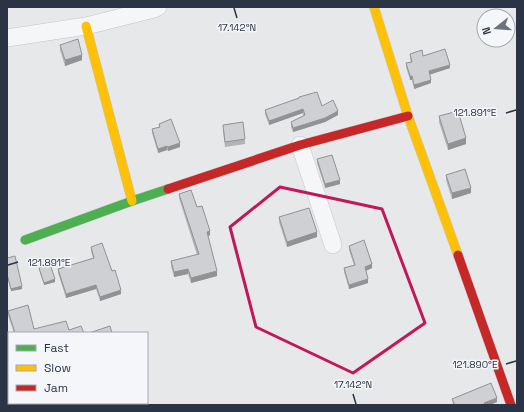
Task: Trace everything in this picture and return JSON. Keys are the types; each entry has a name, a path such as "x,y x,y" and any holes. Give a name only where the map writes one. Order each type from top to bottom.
{"street":[{"path":"7,38 86,26 158,7"},
{"path":"374,7 408,116 511,405"},
{"path":"86,26 132,201"},
{"path":"25,240 132,201 300,145 408,116"},
{"path":"300,145 334,245"}],"highlighted area":[{"path":"280,187 382,209 425,323 353,373 256,327 230,227"}],"building":[{"path":"78,39 82,55 65,60 60,45"},
{"path":"445,49 450,65 429,71 431,80 414,85 406,63 412,62 410,54 422,50 423,56"},
{"path":"317,92 322,106 333,100 338,111 325,118 293,128 291,122 305,115 303,109 269,121 265,110"},
{"path":"458,111 466,138 448,144 439,116"},
{"path":"171,119 180,143 158,149 152,129 160,127 159,124"},
{"path":"243,122 245,139 225,142 223,125"},
{"path":"332,155 340,180 325,184 317,159"},
{"path":"465,169 471,188 452,193 446,175"},
{"path":"191,190 197,207 202,206 210,231 207,232 217,271 191,278 188,269 174,272 171,261 199,254 179,194"},
{"path":"309,208 317,232 287,242 279,217"},
{"path":"364,240 372,264 365,267 368,279 349,285 344,268 355,265 349,246"},
{"path":"102,243 112,271 115,270 121,290 100,297 96,285 66,294 58,269 94,258 91,247"},
{"path":"15,256 22,286 11,289 7,274 7,258"},
{"path":"50,264 55,279 44,283 39,268"},
{"path":"28,305 34,329 66,321 69,330 81,326 84,332 15,332 8,311"},
{"path":"110,326 112,332 92,332"},
{"path":"491,383 497,398 484,403 485,405 455,405 452,399"},
{"path":"64,404 132,405 64,405"}],"traffic: fast":[{"path":"25,240 168,189"}],"traffic: slow":[{"path":"374,7 408,116 458,255"},
{"path":"86,26 132,201"}],"traffic: jam":[{"path":"168,189 300,145 408,116"},
{"path":"458,255 511,405"}]}
